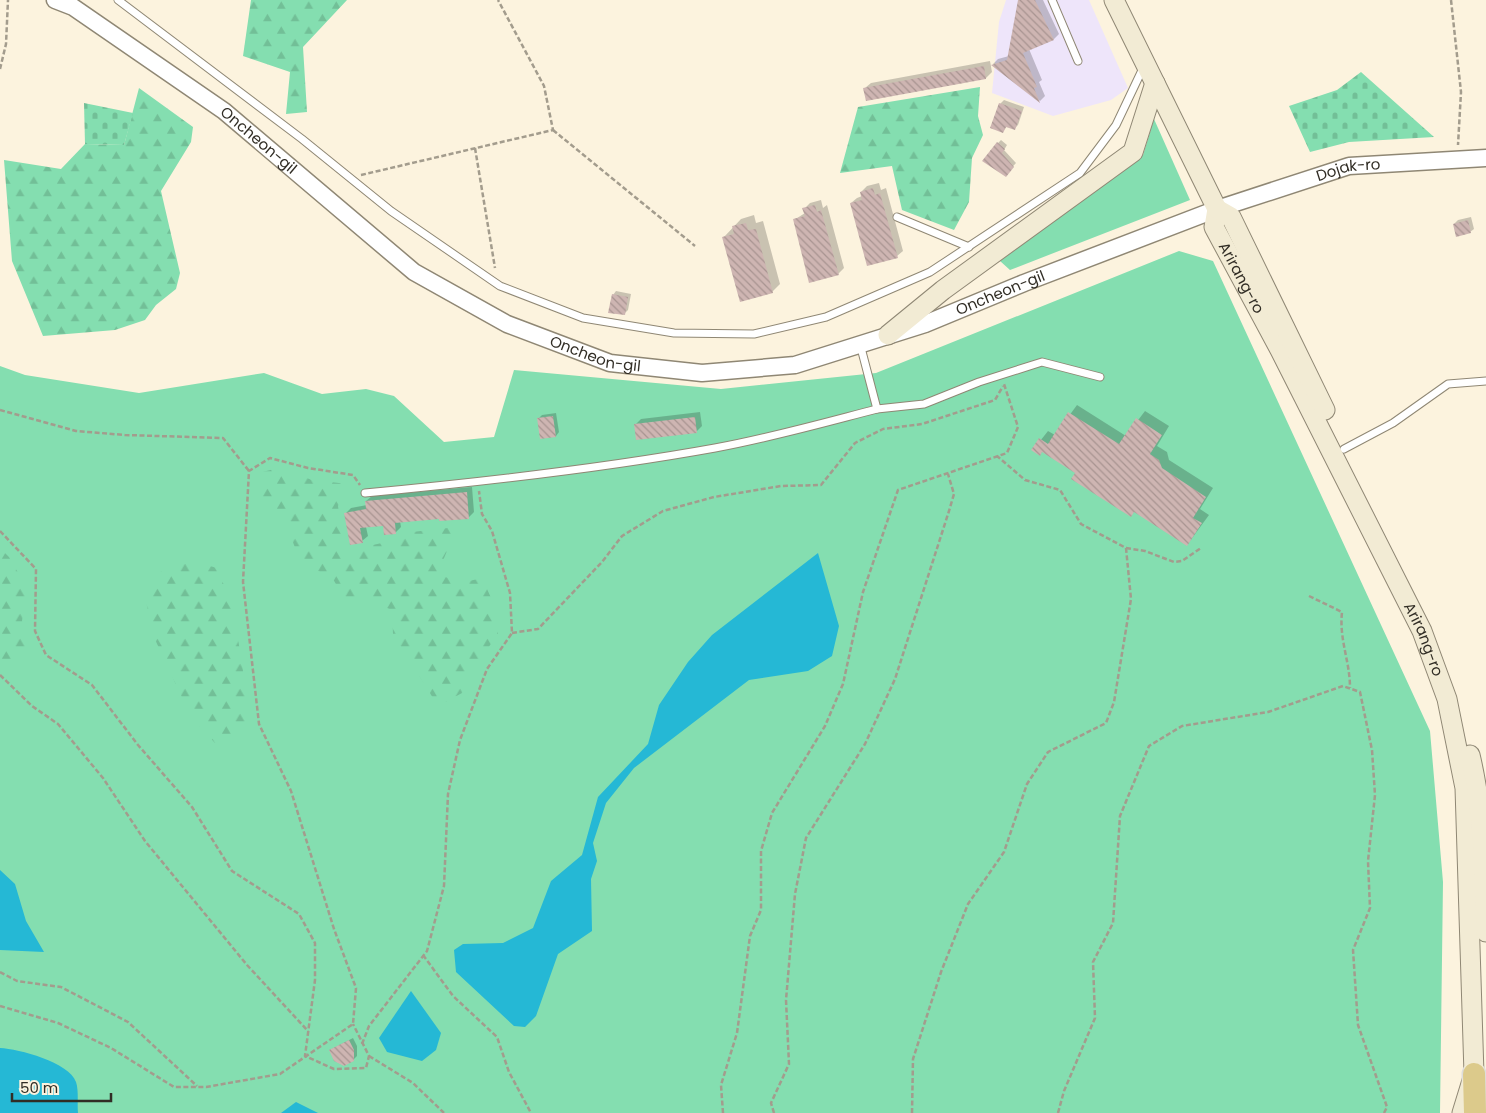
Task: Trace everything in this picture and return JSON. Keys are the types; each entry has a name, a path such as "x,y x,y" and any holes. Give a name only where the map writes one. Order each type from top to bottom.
{"highway":[{"name":"Arirang-ro","path":"1474,1074 1475,1113"}],"main road":[{"name":"Arirang-ro","path":"1114,0 1217,209 1231,217 1431,629 1457,695 1478,788 1485,856 1486,932"},
{"path":"888,335 943,290 1133,152 1155,83"},
{"name":"Arirang-ro","path":"1217,209 1214,227 1280,350 1422,630 1447,699 1464,788 1474,1074"},
{"path":"1462,1113 1474,1074"}],"street":[{"name":"Oncheon-gil","path":"55,0 74,7 224,112 414,272 507,324 610,363 702,373 795,365 925,324 1024,283 1217,209"},
{"name":"Dojak-ro","path":"1217,209 1349,166 1486,158"}],"lane":[{"path":"118,0 302,139 391,211 500,286 582,318 674,333 754,334 826,317 930,272 1080,173 1116,125 1145,64"},
{"path":"1052,0 1078,62"},
{"path":"897,217 969,247"},
{"path":"860,344 877,409"},
{"path":"365,493 580,469 716,447 877,409 924,404 1042,362 1100,377"},
{"path":"1344,449 1394,423 1448,384 1486,382"}],"path":[{"path":"0,69 6,44 8,0"},
{"path":"498,0 544,86 553,130 695,246"},
{"path":"1451,0 1461,92 1458,159"},
{"path":"350,178 553,130"},
{"path":"475,148 495,268"},
{"path":"512,633 538,629 602,562 622,536 663,511 724,496 781,486 821,485 855,444 884,429 922,424 995,400 1011,372"},
{"path":"723,1113 721,1085 737,1033 750,936 762,910 761,851 772,813 825,726 843,684 863,592 898,490 1008,453 1018,427 1004,384"},
{"path":"0,410 76,431 125,435 223,438 249,471 244,582 259,724 291,791 334,929 356,988 353,1024 362,1044 369,1056 413,1082 444,1113"},
{"path":"997,456 1025,480 1060,490 1081,524 1126,548 1145,551 1174,562 1182,561 1201,548"},
{"path":"249,471 270,458 308,468 353,475 365,493"},
{"path":"774,1113 771,1102 789,1064 786,1000 795,894 806,838 865,744 895,679 954,494 948,474"},
{"path":"362,1044 369,1026 427,951 444,886 448,794 460,740 487,669 512,633 510,593 492,531 482,514 477,482"},
{"path":"0,531 36,569 35,630 46,654 92,685 138,745 192,807 232,871 299,914 316,944 315,980 305,1056"},
{"path":"912,1113 913,1059 941,972 968,904 1004,852 1027,784 1048,752 1106,722 1114,702 1131,599 1126,548"},
{"path":"1309,596 1342,612 1343,646 1350,667 1350,688"},
{"path":"0,675 32,706 58,724 103,778 145,841 247,965 308,1032"},
{"path":"1058,1113 1064,1091 1095,1018 1093,962 1113,923 1120,816 1149,746 1182,726 1268,712 1344,686 1360,692 1372,750 1375,795 1368,861 1370,908 1353,950 1358,1025 1387,1107 1384,1113"},
{"path":"423,955 453,996 497,1037 509,1072 532,1113"},
{"path":"0,972 17,981 61,986 128,1022 198,1087"},
{"path":"0,1006 58,1023 111,1048 174,1087 198,1087 280,1074 353,1024"},
{"path":"305,1056 334,1069 345,1070 366,1068 369,1056"}],"shaded area":[{"path":"1006,0 1089,0 1128,88 1111,100 1053,116 992,93 999,22"}],"green space":[{"path":"251,0 347,0 303,47 307,112 286,114 290,72 243,56"},
{"path":"1361,72 1434,137 1349,142 1310,152 1289,106 1337,90"},
{"path":"980,87 978,116 983,135 972,158 969,202 954,230 902,210 892,166 840,173 858,107"},
{"path":"139,88 193,127 191,142 161,191 180,273 176,289 156,305 145,320 115,330 43,336 12,261 4,160 61,169 85,144 124,145"},
{"path":"84,103 133,113 124,145 85,144"},
{"path":"1154,119 1190,200 1010,270 1000,261 1143,155"},
{"path":"1179,251 1213,261 1430,731 1443,882 1440,1113 0,1113 0,366 25,375 139,393 264,373 322,394 366,389 394,396 444,442 494,437 514,370 721,389 876,373"},
{"path":"279,468 312,480 348,484 338,506 344,551 401,539 412,532 457,527 437,575 465,582 482,578 492,600 498,634 468,676 462,693 438,706 393,634 392,610 360,597 344,598 333,579 300,561 285,521 264,510 258,488 262,472"},
{"path":"0,548 9,557 27,588 22,621 30,656 9,668 0,661"},
{"path":"192,561 217,568 232,605 249,711 245,734 233,733 215,743 191,717 152,633 146,601 160,572"}],"water":[{"path":"818,553 839,626 832,656 808,671 749,680 634,768 606,803 593,843 597,861 591,879 592,931 558,954 536,1016 525,1027 514,1026 456,972 454,950 463,944 503,943 533,928 551,881 582,855 598,797 648,744 659,705 688,662 712,635"},
{"path":"0,870 15,884 26,921 44,952 0,950"},
{"path":"411,991 441,1033 436,1050 422,1061 387,1052 379,1038"},
{"path":"0,1048 31,1054 64,1068 72,1075 76,1082 78,1113 0,1113"},
{"path":"296,1102 318,1113 281,1113"}],"building":[{"path":"1018,0 1035,0 1054,40 1023,53 1037,87 1034,88 1040,103 991,65 1007,60"},
{"path":"984,66 986,79 866,101 863,88"},
{"path":"999,103 1022,111 1015,130 1006,127 1003,133 990,128"},
{"path":"997,142 1005,149 1002,153 1014,167 1006,177 982,161"},
{"path":"873,188 875,195 880,193 898,258 867,266 850,203 862,200 860,192"},
{"path":"815,205 817,212 821,210 839,275 809,283 793,219 805,216 802,208"},
{"path":"1468,220 1471,233 1456,237 1453,224"},
{"path":"746,223 748,230 756,229 773,293 740,302 722,237 734,234 732,226"},
{"path":"612,294 628,297 625,315 608,313"},
{"path":"1068,412 1119,444 1136,418 1162,435 1150,454 1159,460 1162,468 1206,497 1193,518 1202,523 1187,546 1134,512 1131,517 1071,479 1075,473 1042,452 1040,456 1031,450 1039,438 1048,444"},
{"path":"553,416 556,437 540,439 537,418"},
{"path":"695,417 697,433 636,440 634,424"},
{"path":"467,492 469,519 439,521 439,519 395,523 396,534 384,535 383,526 360,528 363,543 350,545 344,513 366,509 365,501"},
{"path":"349,1040 354,1050 354,1061 344,1066 334,1061 329,1050"}]}
